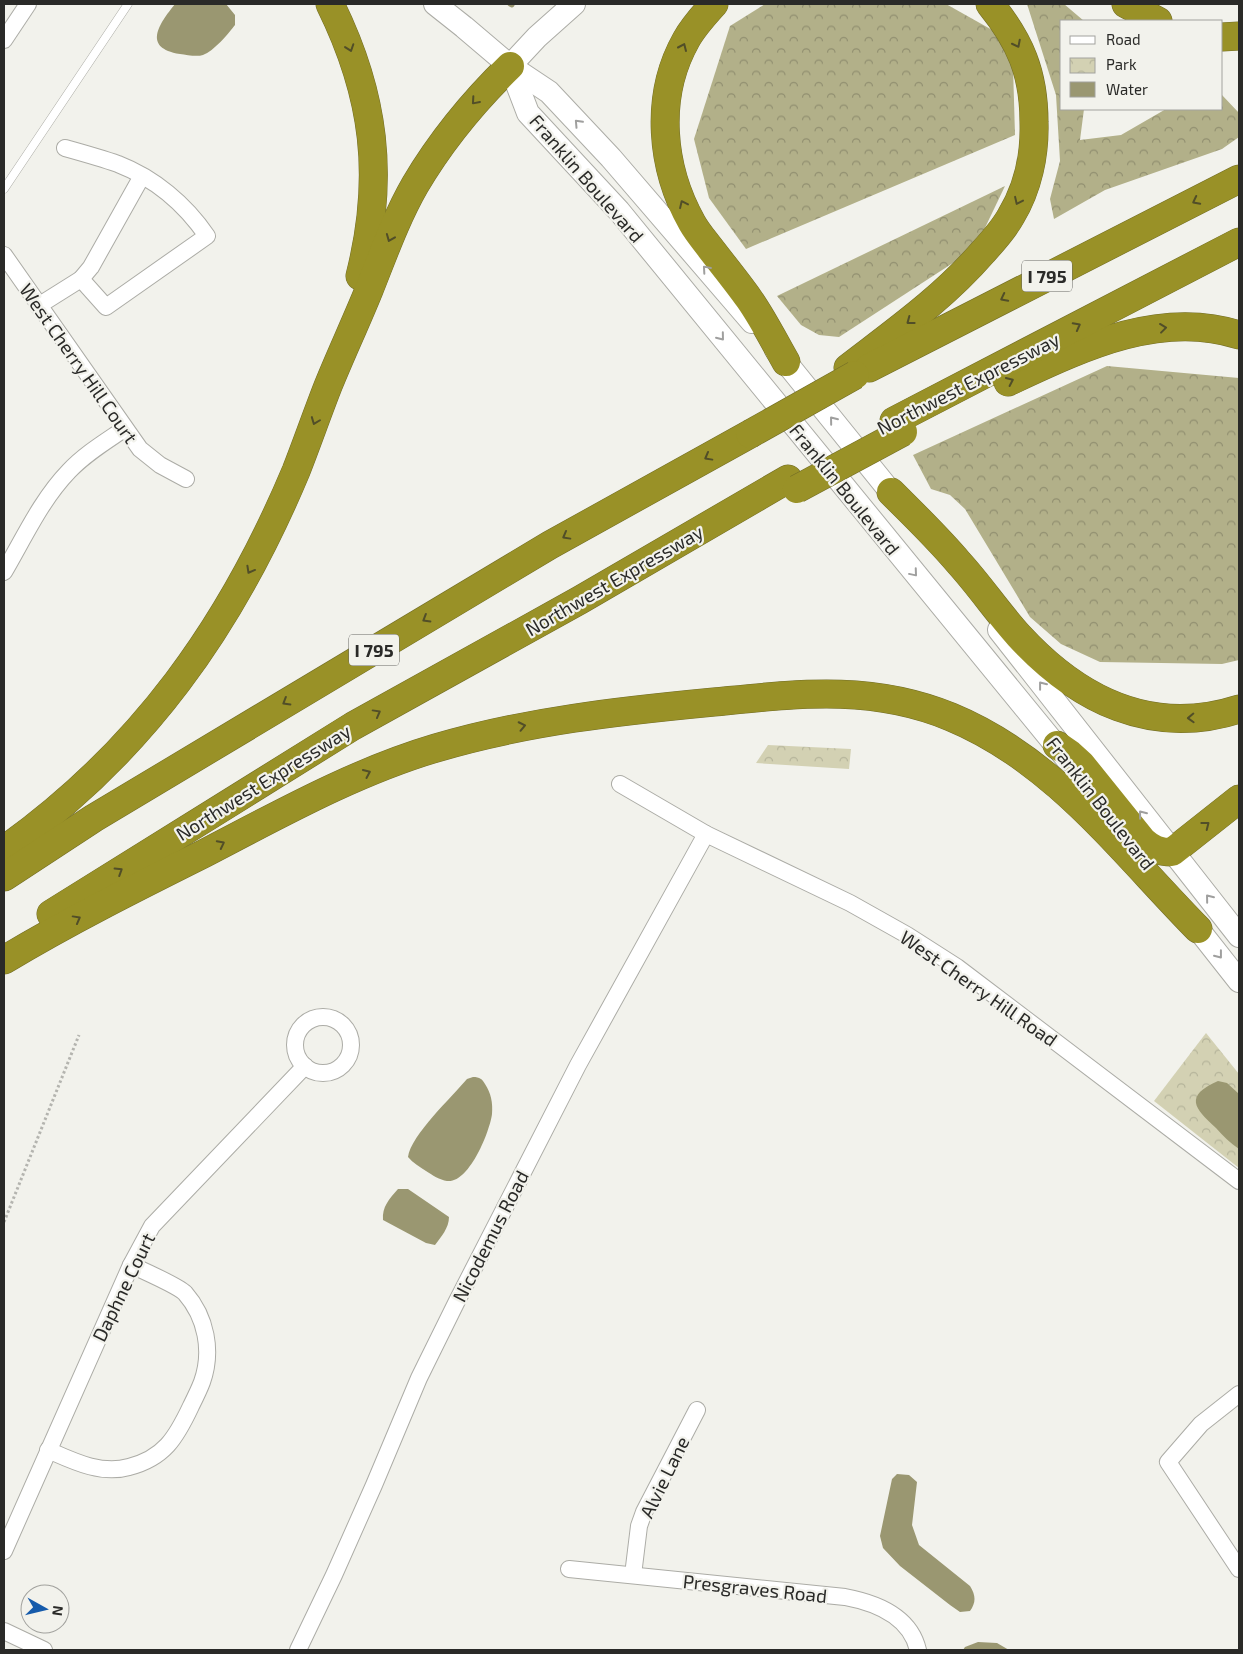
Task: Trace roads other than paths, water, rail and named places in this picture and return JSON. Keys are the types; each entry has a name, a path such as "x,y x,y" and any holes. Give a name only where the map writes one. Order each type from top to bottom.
{"highway":[{"path":"328,386 357,290 366,253 372,216 374,184 373,148 360,76 346,36 330,4"},
{"path":"714,4 686,40 674,67 665,121 666,147 671,173 693,224 750,301 786,362"},
{"path":"851,372 934,302 967,270 1011,217 1021,196 1028,176 1032,153 1034,102 1030,76 1020,49 1007,24 990,4"},
{"path":"1126,4 1156,20"},
{"path":"1223,36 1239,36"},
{"path":"4,850 36,827 109,762 172,691 202,650 258,555 296,469 328,386 395,226 415,186 460,119 510,66"},
{"name":"I 795","path":"4,877 94,818 542,550 796,408 851,372 1239,178"},
{"name":"Northwest Expressway","path":"4,944 353,726 898,426 1239,242"},
{"path":"898,426 1062,357 1104,341 1143,330 1174,327 1206,327 1239,335"},
{"path":"891,492 959,562 1019,636 1052,669 1079,689 1106,703 1133,712 1166,718 1214,716 1239,710"},
{"path":"4,960 90,912 300,803 375,769 434,749 534,724 652,708 801,693 832,693 897,700 950,716 1004,745 1037,768 1082,806 1198,929"},
{"path":"1057,745 1081,764 1143,841 1152,849 1172,852 1239,799"}],"main road":[{"path":"435,4 510,66 537,37 574,4"},
{"name":"Franklin Boulevard","path":"510,66 549,92 612,158 786,362 891,492 1239,936"},
{"name":"Franklin Boulevard","path":"510,66 528,113 619,211 852,498 1057,745 1239,982"}],"street":[{"path":"4,40 28,4"},
{"path":"65,148 118,164 162,188 182,205 197,221 207,236 106,308 81,279"},
{"path":"38,306 81,279 91,267 104,248 142,176"},
{"name":"West Cherry Hill Court","path":"4,256 124,429 140,449 160,465 186,479"},
{"path":"4,572 49,495 69,471 88,453 124,429"},
{"name":"West Cherry Hill Road","path":"620,784 706,834 850,903 940,956 1239,1181"},
{"name":"Nicodemus Road","path":"298,1650 362,1512 419,1378 453,1309 578,1065 706,834"},
{"name":"Daphne Court","path":"4,1551 131,1265 152,1226 305,1066"},
{"path":"48,1450 79,1464 100,1468 127,1468 152,1458 168,1445 180,1431 203,1381 207,1354 205,1327 196,1308 183,1291 131,1265"},
{"path":"1239,1394 1201,1424 1168,1462 1239,1570"},
{"name":"Alvie Lane","path":"634,1575 639,1526 644,1512 697,1410"},
{"name":"Presgraves Road","path":"569,1569 845,1597 867,1602 884,1608 898,1618 910,1631 918,1650"},
{"path":"4,1631 44,1650"}],"lane":[{"path":"4,189 128,4"}],"water":[{"path":"175,4 226,4 235,15 235,25 216,46 203,55 180,54 168,51 161,46 157,34 164,19"},
{"path":"473,1077 482,1080 489,1091 492,1106 490,1122 483,1143 470,1166 455,1180 447,1181 428,1173 408,1157 416,1138 424,1127 467,1079"},
{"path":"1218,1081 1227,1083 1239,1094 1239,1149 1202,1114 1196,1103 1200,1092"},
{"path":"398,1189 408,1189 449,1217 446,1229 435,1245 426,1243 383,1220 385,1207"},
{"path":"897,1474 909,1475 917,1482 912,1525 919,1545 970,1586 974,1599 970,1611 960,1612 950,1605 900,1566 883,1548 880,1536 892,1479"},
{"path":"978,1642 997,1643 1009,1650 963,1650 965,1647"}]}
